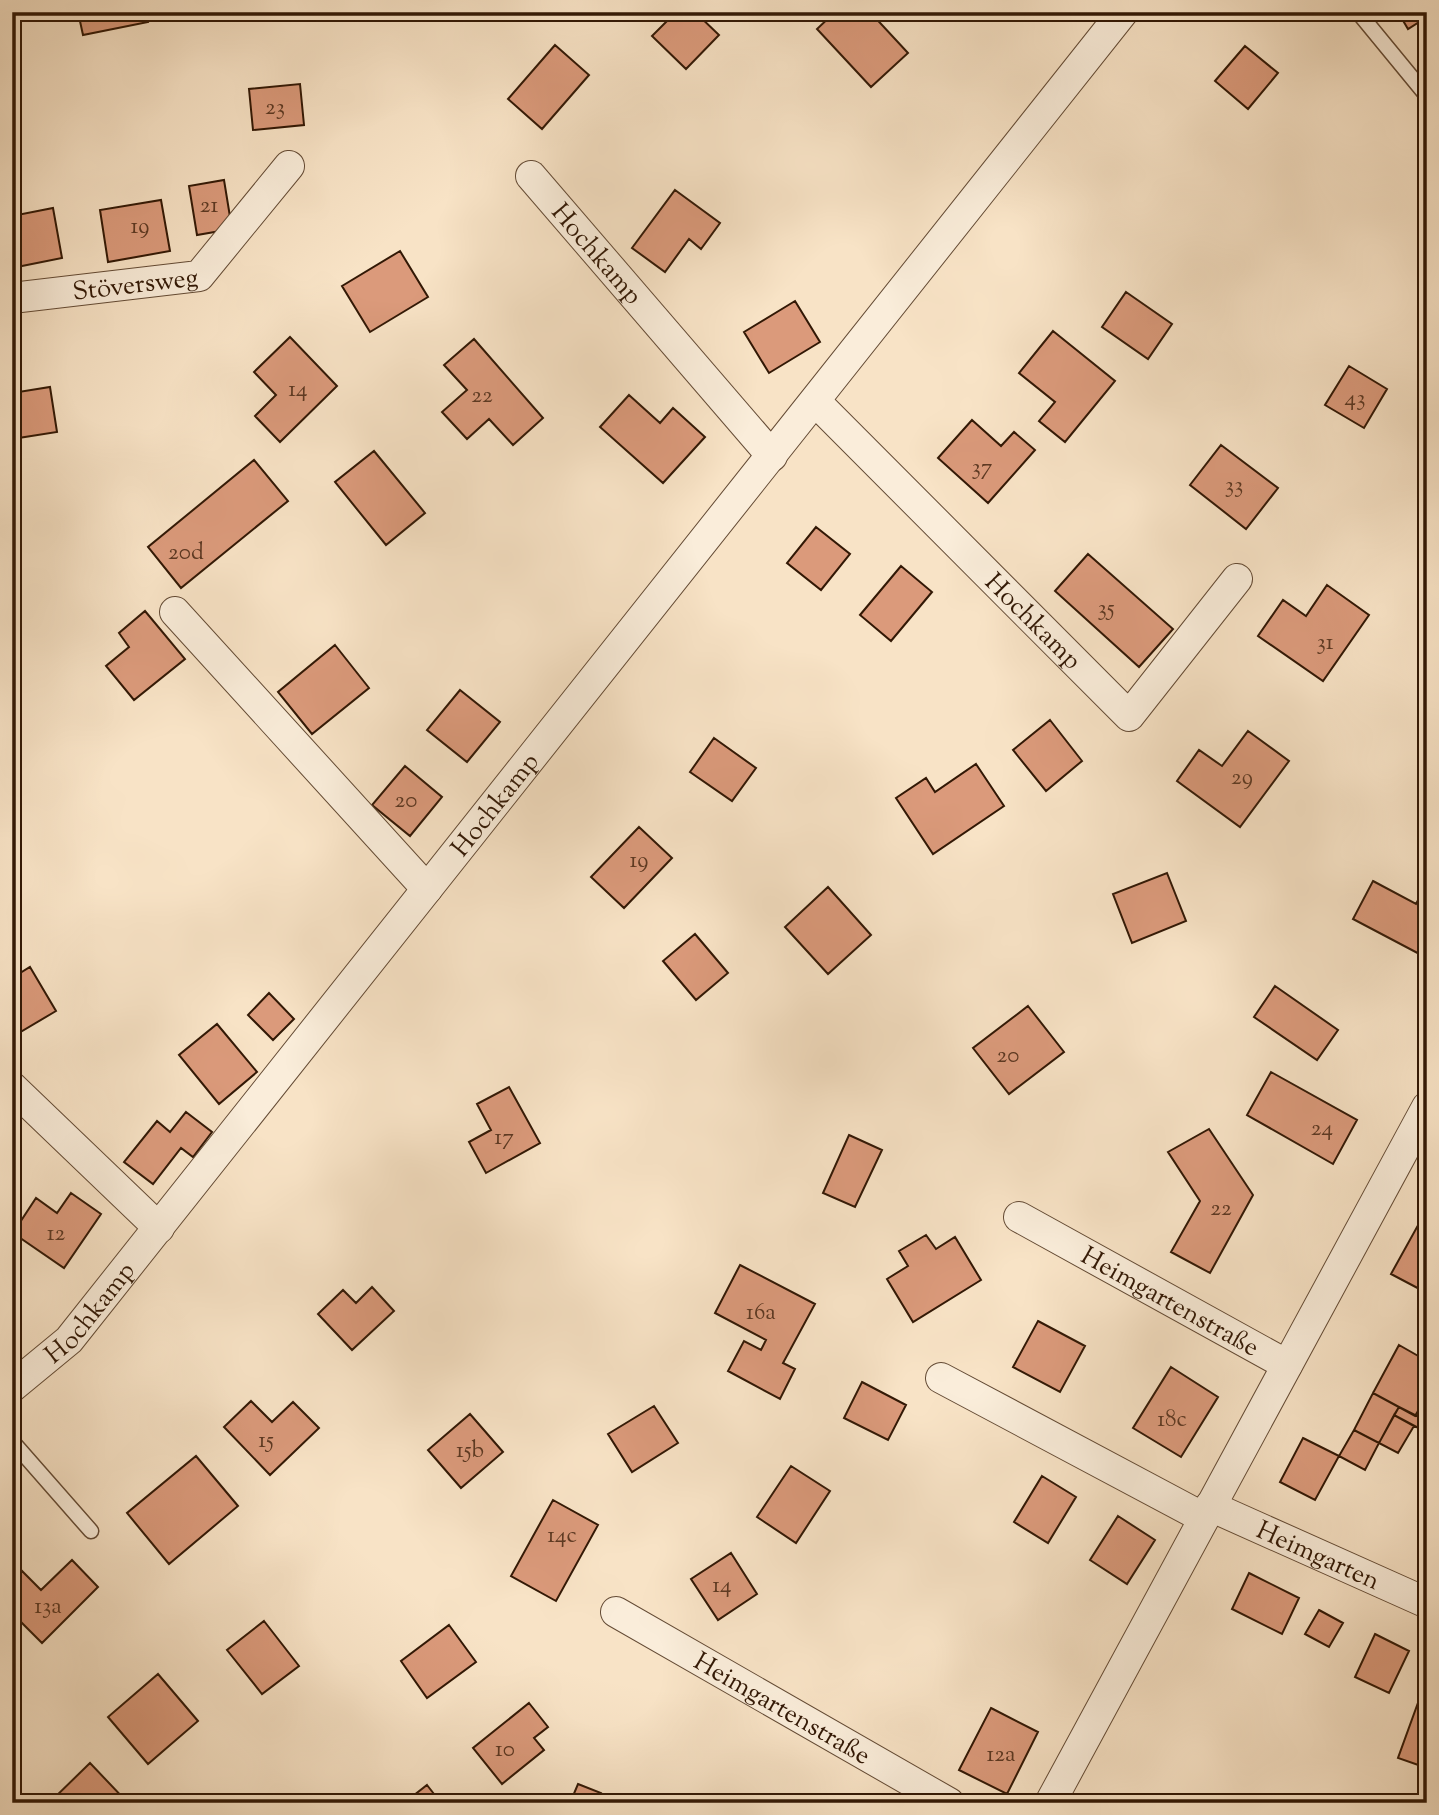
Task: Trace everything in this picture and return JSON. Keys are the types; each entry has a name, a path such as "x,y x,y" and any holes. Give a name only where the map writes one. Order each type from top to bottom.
{"street":[{"name":"Hochkamp","path":"12,1387 69,1340 1123,12"},
{"name":"Stöversweg","path":"12,298 200,276 289,166"},
{"name":"Hochkamp","path":"531,176 772,456"},
{"name":"Hochkamp","path":"815,401 1129,716 1237,579"},
{"path":"175,612 427,889"},
{"path":"12,1087 159,1228"},
{"name":"Heimgartenstraße","path":"1049,1803 1427,1107"},
{"name":"Heimgartenstraße","path":"1019,1217 1287,1365"},
{"path":"941,1378 1207,1512"},
{"name":"Heimgarten","path":"1207,1512 1427,1603"},
{"name":"Heimgartenstraße","path":"616,1612 949,1803"}],"lane":[{"path":"1358,12 1427,96"},
{"path":"12,1441 91,1531"}],"building":[{"path":"78,12 146,12 148,22 83,35"},
{"path":"676,12 695,12 719,35 686,69 652,36"},
{"path":"835,12 870,12 908,53 871,87 817,29"},
{"path":"1398,12 1427,12 1427,17 1408,29"},
{"path":"555,45 589,75 542,129 508,99"},
{"path":"1245,46 1278,73 1248,109 1215,81"},
{"path":"300,84 304,125 253,130 249,89"},
{"path":"224,180 232,229 197,235 189,186"},
{"path":"675,190 720,223 701,249 689,239 665,272 632,248"},
{"path":"161,200 170,251 108,262 100,210"},
{"path":"53,208 62,258 12,268 12,216"},
{"path":"400,251 428,297 370,332 342,286"},
{"path":"1126,292 1172,324 1148,359 1102,327"},
{"path":"795,301 820,342 769,373 744,332"},
{"path":"1053,331 1115,381 1065,442 1039,421 1055,402 1019,373"},
{"path":"290,337 337,386 280,442 255,416 276,395 254,372"},
{"path":"474,339 543,418 513,445 489,419 467,439 442,412 467,390 444,365"},
{"path":"1349,366 1387,389 1364,428 1325,405"},
{"path":"50,387 57,432 12,439 12,393"},
{"path":"629,395 660,423 673,408 705,437 663,483 600,427"},
{"path":"972,420 1001,446 1014,432 1035,450 988,503 938,458"},
{"path":"1221,445 1278,488 1246,529 1190,485"},
{"path":"374,451 425,513 386,545 335,482"},
{"path":"254,460 288,501 181,588 148,547"},
{"path":"816,527 850,554 821,590 787,563"},
{"path":"1088,554 1173,629 1139,667 1055,591"},
{"path":"901,566 932,592 891,641 860,615"},
{"path":"1327,585 1369,615 1323,681 1258,636 1283,600 1306,616"},
{"path":"145,611 185,659 134,700 106,666 129,647 119,633"},
{"path":"335,645 369,688 312,734 278,692"},
{"path":"460,690 500,722 467,762 427,730"},
{"path":"1050,720 1082,761 1046,791 1013,750"},
{"path":"1248,731 1289,761 1240,827 1177,781 1199,750 1222,766"},
{"path":"714,738 756,768 732,801 690,772"},
{"path":"976,764 1004,806 933,854 896,798 926,778 935,792"},
{"path":"405,766 442,797 410,836 372,805"},
{"path":"639,827 672,858 624,908 591,877"},
{"path":"1167,873 1186,921 1132,943 1113,894"},
{"path":"1373,881 1416,904 1427,883 1427,958 1353,919"},
{"path":"828,887 871,935 828,974 785,927"},
{"path":"695,934 728,973 696,1000 663,961"},
{"path":"30,967 56,1011 12,1037 12,978"},
{"path":"1275,986 1338,1030 1317,1060 1254,1017"},
{"path":"269,993 294,1019 273,1040 248,1015"},
{"path":"1028,1006 1064,1052 1009,1094 973,1048"},
{"path":"217,1024 257,1072 219,1104 179,1055"},
{"path":"1271,1072 1357,1120 1333,1164 1247,1115"},
{"path":"509,1087 540,1143 486,1173 469,1142 491,1130 477,1104"},
{"path":"186,1112 212,1132 193,1157 181,1148 153,1184 124,1162 157,1121 170,1132"},
{"path":"1209,1129 1253,1195 1210,1273 1171,1252 1200,1201 1168,1152"},
{"path":"849,1135 882,1150 855,1207 823,1193"},
{"path":"71,1193 101,1214 64,1268 13,1233 36,1198 57,1213"},
{"path":"1427,1209 1427,1293 1391,1274"},
{"path":"926,1235 936,1249 955,1237 981,1280 913,1322 887,1279 908,1266 899,1251"},
{"path":"740,1265 815,1304 783,1363 795,1369 780,1399 728,1371 744,1341 761,1350 766,1340 715,1313"},
{"path":"372,1287 394,1311 352,1350 318,1314 343,1290 356,1303"},
{"path":"1038,1321 1085,1346 1060,1392 1013,1367"},
{"path":"1399,1345 1427,1361 1427,1396 1415,1416 1373,1393"},
{"path":"1171,1367 1218,1397 1181,1457 1133,1428"},
{"path":"862,1382 906,1405 888,1440 844,1418"},
{"path":"1373,1393 1399,1407 1379,1443 1354,1430"},
{"path":"251,1401 272,1422 293,1402 319,1428 270,1475 224,1427"},
{"path":"654,1406 678,1443 632,1472 608,1434"},
{"path":"1399,1407 1427,1421 1424,1431 1394,1415"},
{"path":"470,1414 503,1452 461,1488 428,1450"},
{"path":"1394,1415 1414,1426 1398,1453 1379,1443"},
{"path":"1354,1430 1379,1443 1365,1470 1339,1456"},
{"path":"1303,1438 1339,1456 1315,1500 1280,1482"},
{"path":"196,1456 238,1506 169,1564 127,1513"},
{"path":"791,1466 830,1491 796,1543 757,1517"},
{"path":"1042,1476 1076,1497 1048,1543 1014,1522"},
{"path":"553,1500 598,1525 556,1601 511,1576"},
{"path":"1118,1516 1155,1540 1127,1584 1090,1560"},
{"path":"731,1553 757,1594 718,1620 691,1579"},
{"path":"72,1560 98,1587 42,1643 12,1613 12,1580 22,1571 41,1590"},
{"path":"1249,1573 1299,1598 1282,1634 1232,1609"},
{"path":"1319,1610 1343,1623 1329,1647 1305,1634"},
{"path":"264,1621 299,1666 262,1694 227,1650"},
{"path":"449,1625 476,1662 427,1698 401,1661"},
{"path":"1375,1634 1409,1651 1389,1693 1355,1677"},
{"path":"158,1674 198,1721 148,1764 108,1717"},
{"path":"1419,1700 1427,1703 1427,1768 1398,1758"},
{"path":"529,1703 548,1727 534,1738 544,1750 502,1784 473,1748"},
{"path":"991,1708 1038,1732 1007,1794 959,1770"},
{"path":"90,1763 128,1803 49,1803"},
{"path":"578,1784 601,1793 598,1803 570,1803"},
{"path":"427,1785 441,1803 404,1803"}]}
